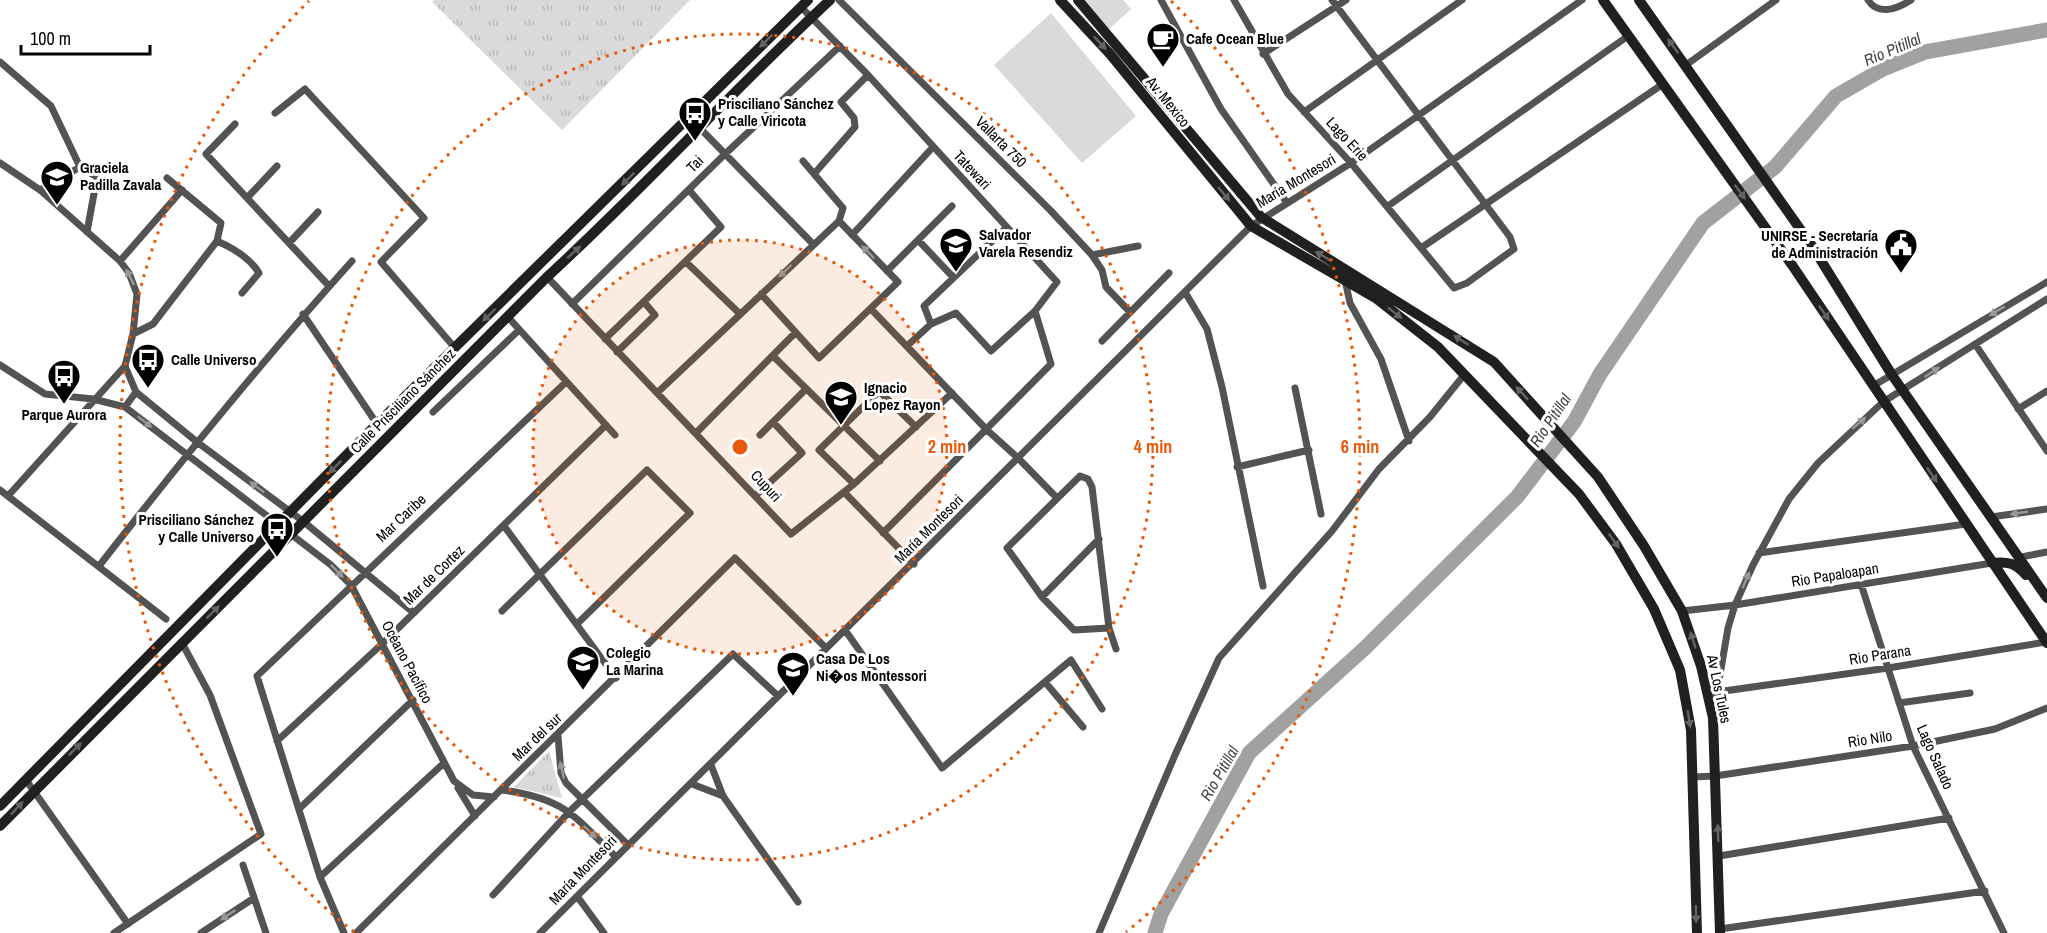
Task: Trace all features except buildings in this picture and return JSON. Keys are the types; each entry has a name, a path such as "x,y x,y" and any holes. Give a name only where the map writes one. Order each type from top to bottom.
{"main road":[{"name":"Calle Prisciliano Sánchez","path":"0,826 33,790 547,277 592,236 698,128 830,0"},
{"name":"Av. Mexico","path":"1060,0 1110,54 1251,226"},
{"name":"Av. Mexico","path":"1078,0 1262,217 1494,362"},
{"path":"1603,0 1792,265 2047,642"},
{"path":"1639,0 1732,128 1812,246 1892,375 2047,599"},
{"name":"Calle Prisciliano Sánchez","path":"0,807 377,424 804,3"},
{"path":"1251,226 1377,299 1420,333 1472,383 1579,494 1616,544 1638,579 1670,643 1685,697 1693,777 1697,933"},
{"name":"Av Los Tules","path":"1494,362 1598,477 1644,546 1682,611 1701,666 1713,717 1720,931"},
{"path":"1992,563 2008,561 2017,565 2047,599"}],"street":[{"name":"Vallarta 750","path":"839,0 915,72 1092,255 1102,270 1106,287 1130,312"},
{"path":"1161,0 1221,109 1287,203"},
{"name":"Lago Erie","path":"1234,0 1288,94 1388,206 1454,288 1467,283 1514,249 1510,237 1484,204"},
{"path":"1263,54 1334,3 1346,0"},
{"path":"1304,112 1462,0"},
{"name":"María Montesori","path":"540,933 627,844 692,784 826,648 914,564 1251,226 1351,163 1582,0"},
{"path":"1686,65 1776,0"},
{"path":"1868,0 1873,8 1880,10 1902,6 1911,0"},
{"name":"Tatewari","path":"804,3 811,18 868,75 1058,282 1035,311 991,351 956,313 931,324"},
{"path":"1334,3 1416,116 1484,204"},
{"path":"1388,206 1451,159 1628,36"},
{"name":"Tai","path":"572,304 724,154 840,46"},
{"path":"0,62 51,106 80,168 97,177 87,232"},
{"path":"814,174 855,128 854,118 841,102 868,75"},
{"path":"1420,248 1663,84"},
{"path":"275,113 305,89 424,218 381,262 455,348"},
{"path":"689,117 813,244"},
{"path":"235,124 206,154 329,286"},
{"path":"852,235 933,147"},
{"path":"657,393 739,313 839,221 843,208 803,161"},
{"path":"0,163 40,190 120,261 135,285 133,334 125,366 8,496"},
{"path":"248,197 277,166"},
{"path":"40,190 80,168"},
{"path":"133,334 153,324 217,241 221,223 167,178"},
{"path":"120,261 182,190"},
{"path":"605,339 721,227 689,190"},
{"path":"887,271 952,206"},
{"path":"289,243 318,212"},
{"path":"761,294 819,358 898,282 839,221"},
{"path":"907,346 931,324 924,306 1007,227"},
{"path":"918,240 953,278"},
{"path":"217,241 231,247 254,265 259,273 242,293"},
{"path":"1092,255 1138,246"},
{"path":"99,566 197,442 303,314 352,261"},
{"path":"686,262 739,313"},
{"path":"1102,341 1169,273"},
{"name":"Cupuri","path":"547,277 791,534 854,484 952,393"},
{"path":"1345,280 1350,303 1381,359 1409,441"},
{"path":"1873,386 2047,282"},
{"path":"1185,292 1206,329 1222,387 1263,586"},
{"path":"1713,717 1728,628 1735,605 1759,553 1790,499 1818,463 1883,402 2047,299"},
{"path":"617,352 655,315 644,303"},
{"path":"871,309 987,430 1056,497"},
{"path":"883,533 1051,364 1035,311"},
{"path":"303,314 377,424"},
{"path":"508,317 615,435"},
{"path":"433,412 519,330"},
{"path":"696,433 795,333"},
{"path":"1975,344 2047,451"},
{"path":"773,356 805,390 880,460"},
{"path":"0,365 45,394 93,399 125,406 136,392 125,366"},
{"path":"1099,933 1219,658 1332,531 1379,469 1409,441 1464,375"},
{"name":"Mar Caribe","path":"277,741 257,676 566,382"},
{"path":"1295,388 1322,514"},
{"path":"760,435 805,390"},
{"path":"2018,410 2047,391"},
{"name":"Océano Pacífico","path":"136,392 197,442 304,522 414,613"},
{"path":"854,484 819,450 879,392 916,427"},
{"name":"Océano Pacífico","path":"125,406 291,534 351,585 444,763 475,816"},
{"path":"756,495 802,453 773,422"},
{"name":"Mar de Cortez","path":"277,741 383,643 606,426"},
{"path":"1237,467 1309,450"},
{"path":"502,611 647,470 690,513 577,624"},
{"path":"1108,628 1074,630 1042,597 1007,548 1056,497 1080,476 1088,479 1099,539 1108,628 1116,649"},
{"path":"0,490 166,619"},
{"path":"844,492 914,564"},
{"path":"1991,518 2047,509"},
{"path":"1759,553 1966,524"},
{"path":"504,526 616,678"},
{"path":"1042,597 1099,539"},
{"path":"2020,557 2047,552"},
{"name":"Mar del sur","path":"356,933 558,736 735,558 826,648"},
{"name":"Rio Papaloapan","path":"1682,611 1735,605 1992,563"},
{"name":"Lago Salado","path":"1862,584 1913,746 2004,933"},
{"path":"845,630 942,768 1071,660 1102,709"},
{"name":"Rio Parana","path":"1717,692 1888,668 2047,642"},
{"path":"114,933 261,834 210,695 182,643"},
{"path":"493,895 582,799 733,654 778,696"},
{"path":"1045,682 1083,727"},
{"path":"1899,703 1970,693"},
{"path":"299,809 413,700"},
{"name":"Rio Nilo","path":"1693,777 1715,777 1913,746 1995,729 2047,708"},
{"path":"558,736 561,773 566,783 627,844"},
{"path":"277,741 320,877 344,933"},
{"path":"320,877 444,763"},
{"path":"711,765 723,796 798,902"},
{"path":"26,780 128,924"},
{"path":"454,781 472,795 494,797"},
{"path":"692,784 723,796"},
{"path":"502,790 538,796 570,812 615,856"},
{"path":"1719,856 1948,818"},
{"path":"243,865 266,933"},
{"path":"1720,931 1985,891"},
{"path":"578,896 604,933"},
{"path":"201,933 254,898"}],"green space":[{"path":"434,0 690,0 562,130 432,2"},
{"path":"1081,0 1123,0 1131,9 1108,30"},
{"path":"1051,13 1136,116 1082,163 994,65"},
{"path":"549,751 562,798 514,787"}],"waterway":[{"name":"Rio Pitillal","path":"1155,933 1161,914 1249,753 1365,648 1517,497 1574,422 1600,374 1703,223 1775,167 1836,96 1883,69 1925,52 2047,30"}],"place":[{"name":"Cafe Ocean Blue","path":"1163,68"},
{"name":"Prisciliano Sánchez y Calle Viricota","path":"695,142"},
{"name":"Graciela Padilla Zavala","path":"57,206"},
{"name":"Salvador Varela Resendiz","path":"956,273"},
{"name":"UNIRSE - Secretaría de Administración","path":"1901,274"},
{"name":"Calle Universo","path":"148,389"},
{"name":"Parque Aurora","path":"64,405"},
{"name":"Ignacio Lopez Rayon","path":"841,426"},
{"name":"Prisciliano Sánchez y Calle Universo","path":"277,558"},
{"name":"Colegio La Marina","path":"583,691"},
{"name":"Casa De Los Ni�os Montessori","path":"793,697"}]}
